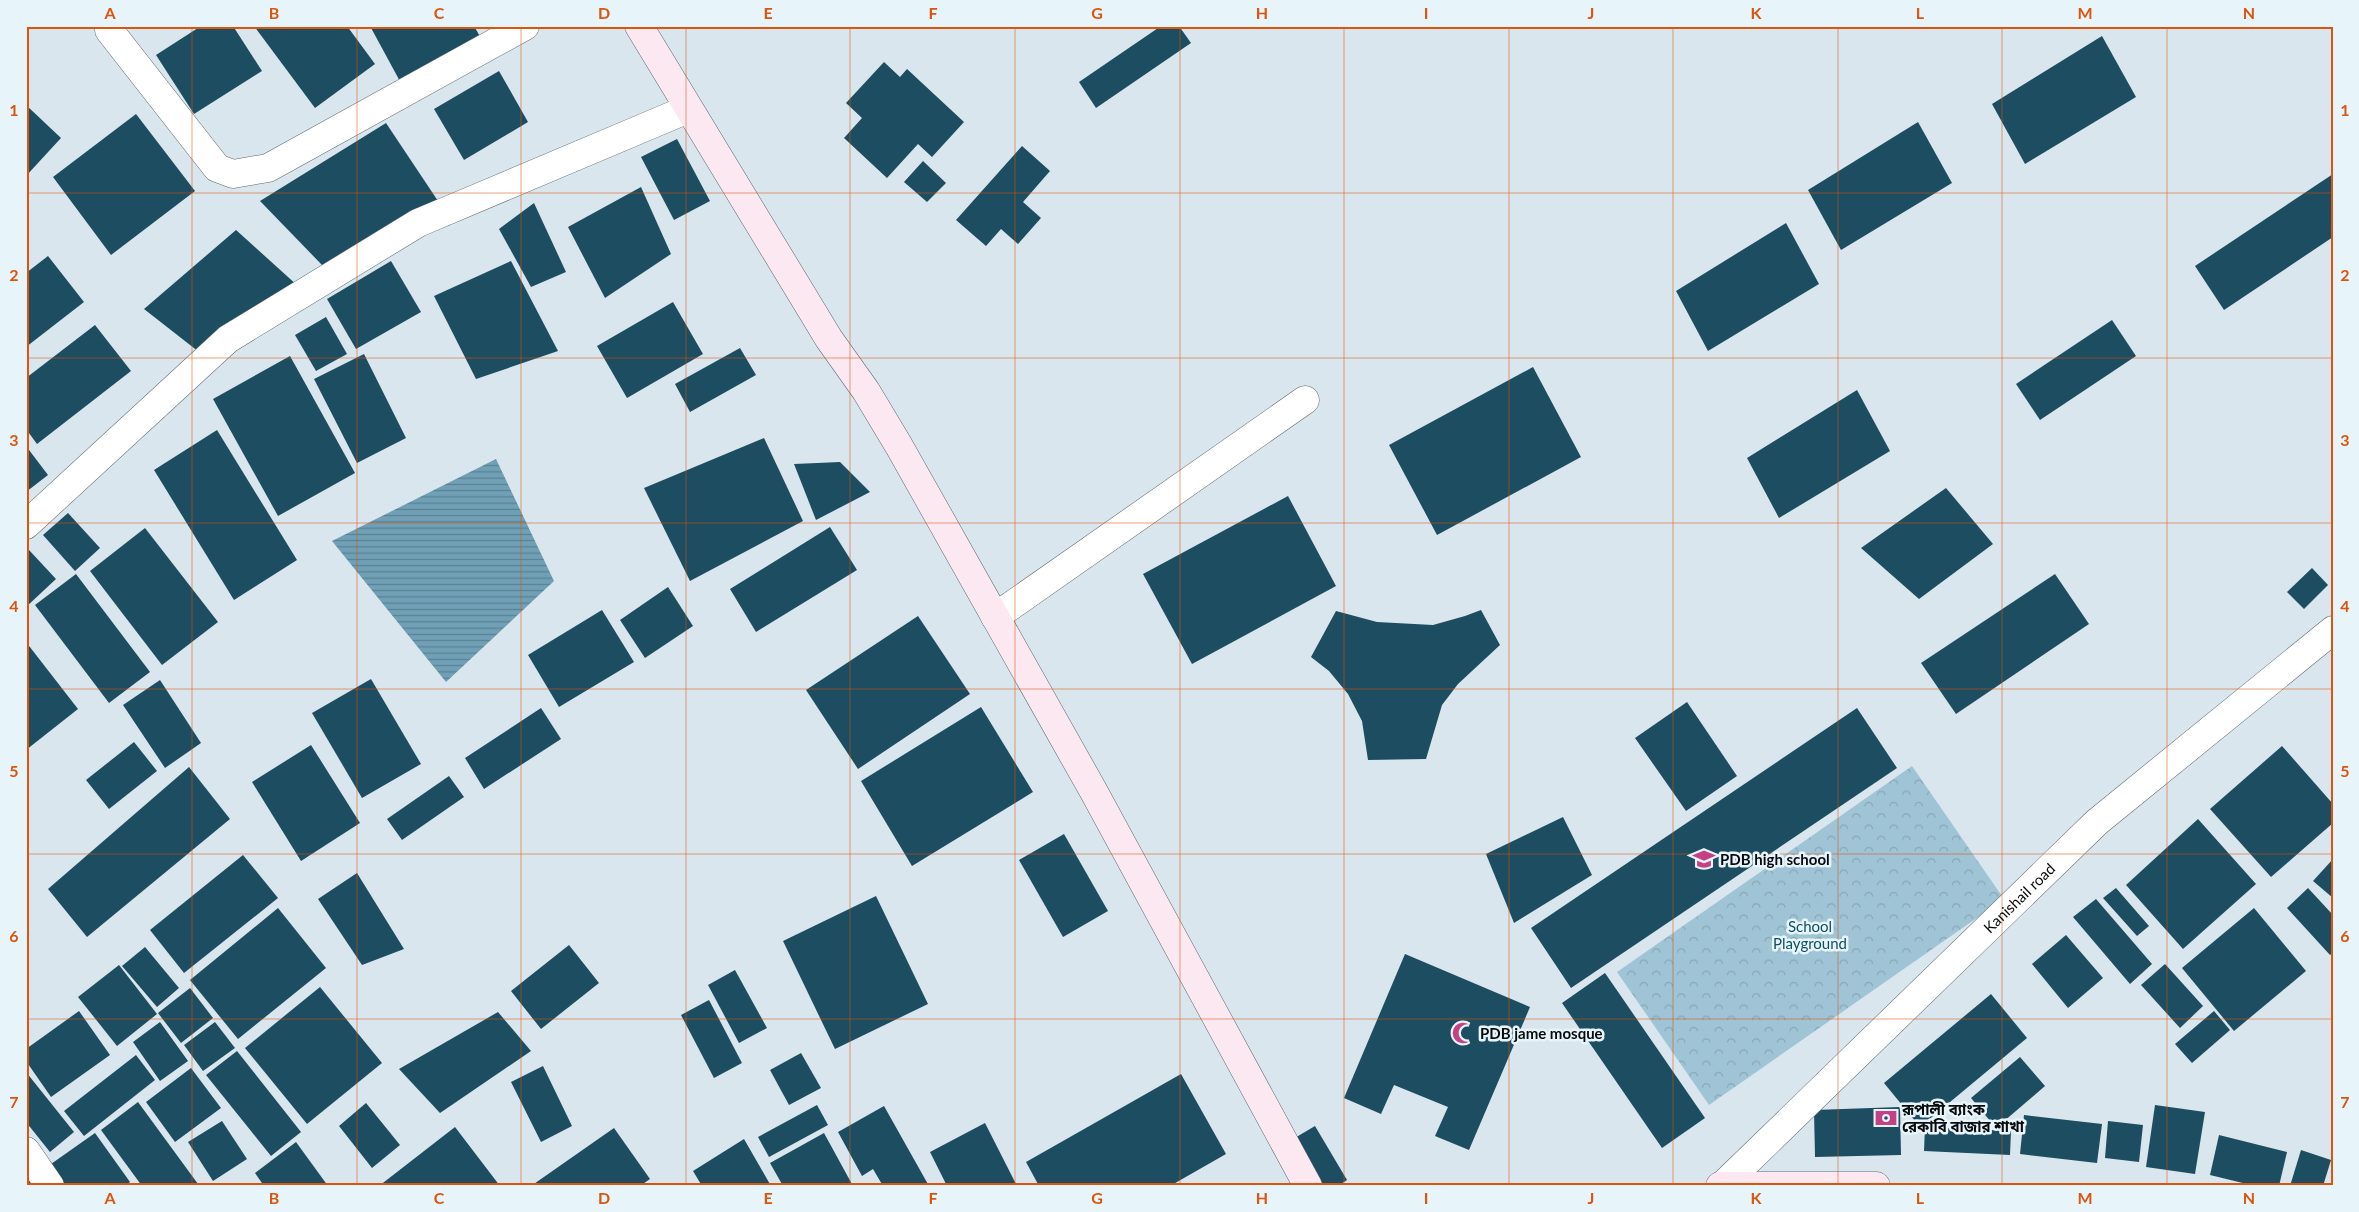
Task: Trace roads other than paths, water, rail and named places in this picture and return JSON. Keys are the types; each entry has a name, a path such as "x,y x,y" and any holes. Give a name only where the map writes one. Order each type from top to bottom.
{"street":[{"path":"109,30 217,168 232,174 268,168 525,26"},
{"path":"639,26 829,339 866,391 899,446 1094,792 1308,1186"},
{"path":"26,525 228,340 418,223 688,109"},
{"path":"995,617 1305,400"},
{"name":"Kanishail road","path":"1722,1185 2097,822 2333,630"},
{"path":"26,1151 50,1186"},
{"path":"1722,1185 1876,1186"}],"place":[{"name":"PDB high school","path":"1704,859"},
{"name":"PDB jame mosque","path":"1463,1033"},
{"name":"রূপালী ব্যাংক রেকাবি বাজার শাখা","path":"1886,1118"}],"park label":[{"name":"School Playground","path":"1810,934"}]}
